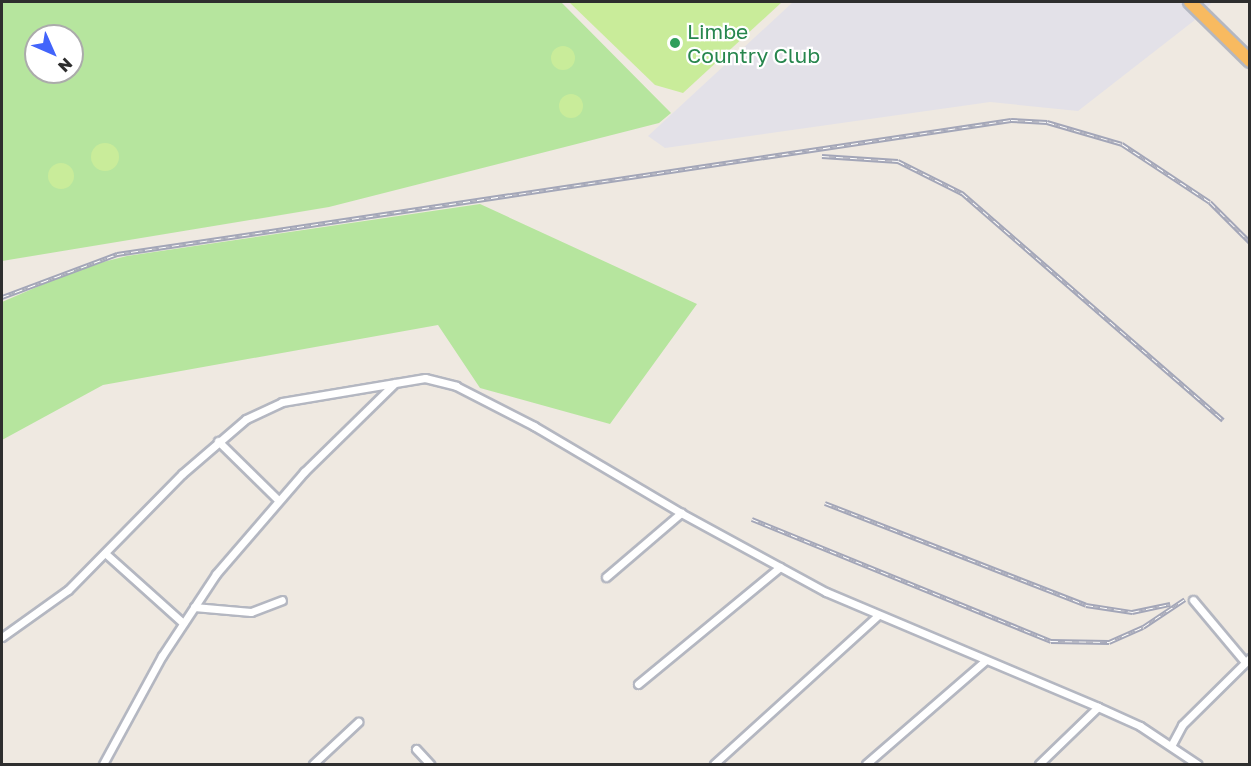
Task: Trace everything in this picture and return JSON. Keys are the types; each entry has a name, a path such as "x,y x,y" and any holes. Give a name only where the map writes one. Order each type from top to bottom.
{"highway":[{"path":"1190,2 1250,61"}],"street":[{"path":"2,637 66,592 218,441 246,419 282,402 425,378 456,386 534,426 681,513 877,616 1098,707 1171,746 1197,765"},
{"path":"104,764 183,623 194,608 278,500 395,383"},
{"path":"218,441 278,500"},
{"path":"606,577 681,513"},
{"path":"105,553 183,623"},
{"path":"638,684 780,567"},
{"path":"194,608 260,612 282,600"},
{"path":"1171,746 1182,725 1247,660 1193,600"},
{"path":"714,765 877,616"},
{"path":"866,765 985,661"},
{"path":"1039,765 1098,707"},
{"path":"313,765 358,722"},
{"path":"416,749 430,765"}],"shaded area":[{"path":"793,2 1212,2 1200,16 1078,111 990,102 665,148 648,136"}],"green space":[{"path":"2,2 561,2 671,113 659,123 329,207 2,261"},
{"name":"Limbe Country Club","path":"569,2 782,2 683,93 655,85"},
{"path":"563,46 568,47 574,53 574,63 568,69 563,70 558,69 552,63 551,58 552,53 558,47"},
{"path":"571,94 576,95 582,101 582,111 576,117 571,118 566,117 560,111 559,106 560,101 566,95"},
{"path":"105,143 115,147 119,157 115,167 105,171 95,167 91,157 95,147"},
{"path":"61,163 70,167 74,176 70,185 61,189 52,185 48,176 52,167"},
{"path":"480,204 697,304 610,424 480,388 438,325 103,385 2,440 2,302 83,267 127,256"}],"railway":[{"path":"2,297 117,254 1011,120 1047,122 1122,144 1210,202 1250,242"},
{"path":"822,156 898,161 962,193 1223,420"},
{"path":"825,503 1086,605 1132,612 1170,604"},
{"path":"752,519 1051,641 1109,642 1143,627 1185,599"}],"place":[{"name":"Limbe Country Club","path":"675,43"}]}
